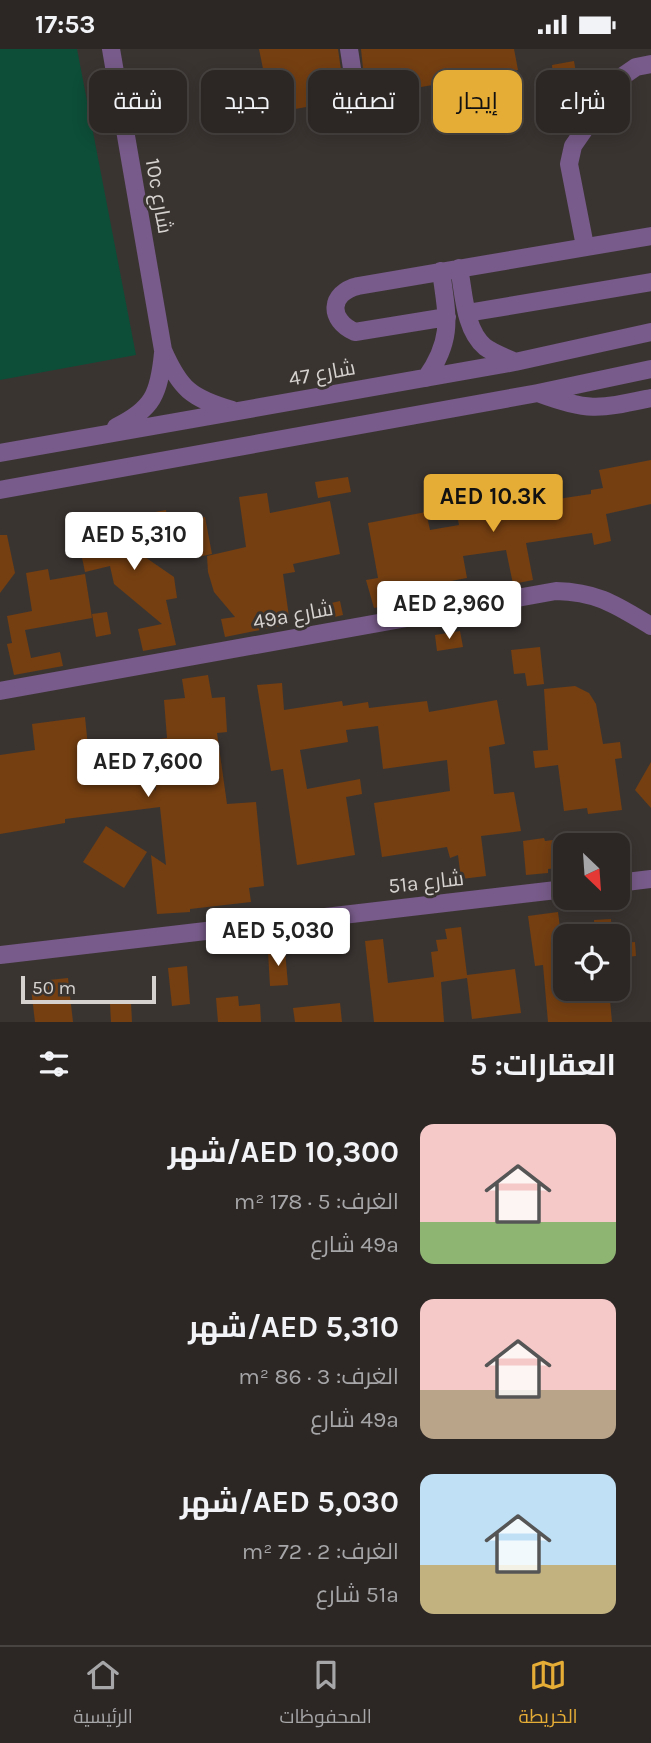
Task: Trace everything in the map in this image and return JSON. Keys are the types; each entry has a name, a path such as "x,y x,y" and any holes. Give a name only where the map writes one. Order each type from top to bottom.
{"street":[{"name":"10c شارع","path":"111,49 163,350 177,380 187,391 199,399 235,411"},
{"path":"349,49 352,70"},
{"path":"585,246 569,164 573,146 620,78 636,67 651,64"},
{"path":"447,317 355,332 344,327 337,319 335,308 339,297 347,289 651,236"},
{"path":"450,269 477,338 486,348 515,362"},
{"path":"426,378 444,348 450,269"},
{"path":"467,313 651,282"},
{"name":"شارع 47","path":"0,453 515,362 651,332"},
{"name":"10c شارع","path":"102,434 131,420 152,401 158,388 163,350"},
{"path":"0,489 538,393 651,369"},
{"path":"538,393 567,404 596,408 651,398"},
{"name":"49a شارع","path":"0,691 556,591 595,595 651,625"},
{"path":"630,882 651,879"},
{"name":"51a شارع","path":"0,955 553,890"}],"green space":[{"path":"0,49 77,49 89,111 89,133 93,133 136,355 0,380"}],"building":[{"path":"259,49 338,49 341,70 308,70 308,107 294,109 294,70 263,70"},
{"path":"361,49 514,49 518,70 433,70 433,85 419,87 419,70 363,70"},
{"path":"574,61 576,70 552,70 552,65"},
{"path":"651,460 651,504 606,514 611,541 594,545 592,533 526,543 533,580 513,584 506,550 463,556 467,578 451,581 453,593 374,608 366,580 378,578 368,523 426,512 430,530 459,525 456,509 467,487 508,483 511,506 591,494 591,490 603,488 599,470"},
{"path":"348,477 351,492 318,498 315,482"},
{"path":"267,493 270,513 330,501 340,554 293,564 295,572 283,574 290,624 225,637 221,619 235,617 214,592 207,556 246,547 239,497"},
{"path":"166,510 168,525 113,535 174,577 177,598 166,600 176,645 143,651 138,629 162,624 114,584 110,566 85,572 79,543 92,540 88,518 96,523"},
{"path":"205,517 212,554 198,557 190,520"},
{"path":"0,535 7,535 15,573 0,593"},
{"path":"48,569 50,580 85,574 92,618 25,630 31,658 60,652 63,666 14,675 7,644 12,643 7,616 32,611 26,573"},
{"path":"340,601 343,615 330,618 327,604"},
{"path":"107,612 111,634 96,637 92,614"},
{"path":"460,631 463,647 437,651 435,635"},
{"path":"540,647 544,684 527,686 525,673 514,674 511,650"},
{"path":"208,675 212,698 225,697 227,732 217,733 227,804 256,802 264,886 249,888 251,902 190,909 190,912 157,914 151,855 166,865 160,807 65,819 65,823 0,834 0,755 35,750 32,724 85,717 89,757 125,753 156,791 151,740 167,738 164,700 185,698 182,679"},
{"path":"282,683 284,710 342,701 343,706 368,702 369,708 427,701 429,712 497,700 505,744 489,747 494,794 514,792 521,831 481,836 486,876 461,879 458,855 450,858 447,847 382,857 374,803 450,791 447,760 383,769 378,726 346,730 348,742 300,750 307,789 360,779 362,794 346,797 355,855 297,865 283,769 271,771 257,685"},
{"path":"575,686 589,693 596,704 603,744 620,742 622,758 615,759 622,810 588,814 587,808 564,811 558,765 535,768 533,751 548,750 544,689"},
{"path":"651,762 651,808 635,790"},
{"path":"106,826 147,852 124,888 83,862"},
{"path":"544,838 545,841 553,840 553,868 548,869 548,873 526,875 523,841"},
{"path":"558,912 560,924 553,924 553,1001 610,1001 612,1022 548,1022 543,965 535,966 528,916"},
{"path":"611,919 611,924 594,924 594,920"},
{"path":"461,927 467,975 515,969 521,1013 472,1019 467,978 441,982 444,1022 374,1022 365,941 383,939 388,983 434,977 431,952 438,951 436,940 447,939 445,929"},
{"path":"630,942 635,942 636,956 630,957"},
{"path":"285,950 288,985 270,986 268,952"},
{"path":"187,966 190,1004 172,1006 168,968"},
{"path":"68,978 73,1022 35,1022 31,988 50,985 49,980"},
{"path":"238,996 239,1006 260,1004 261,1022 218,1022 216,998"},
{"path":"131,1003 132,1022 111,1022 110,1004"},
{"path":"340,1003 342,1022 295,1022 293,1008"}]}
